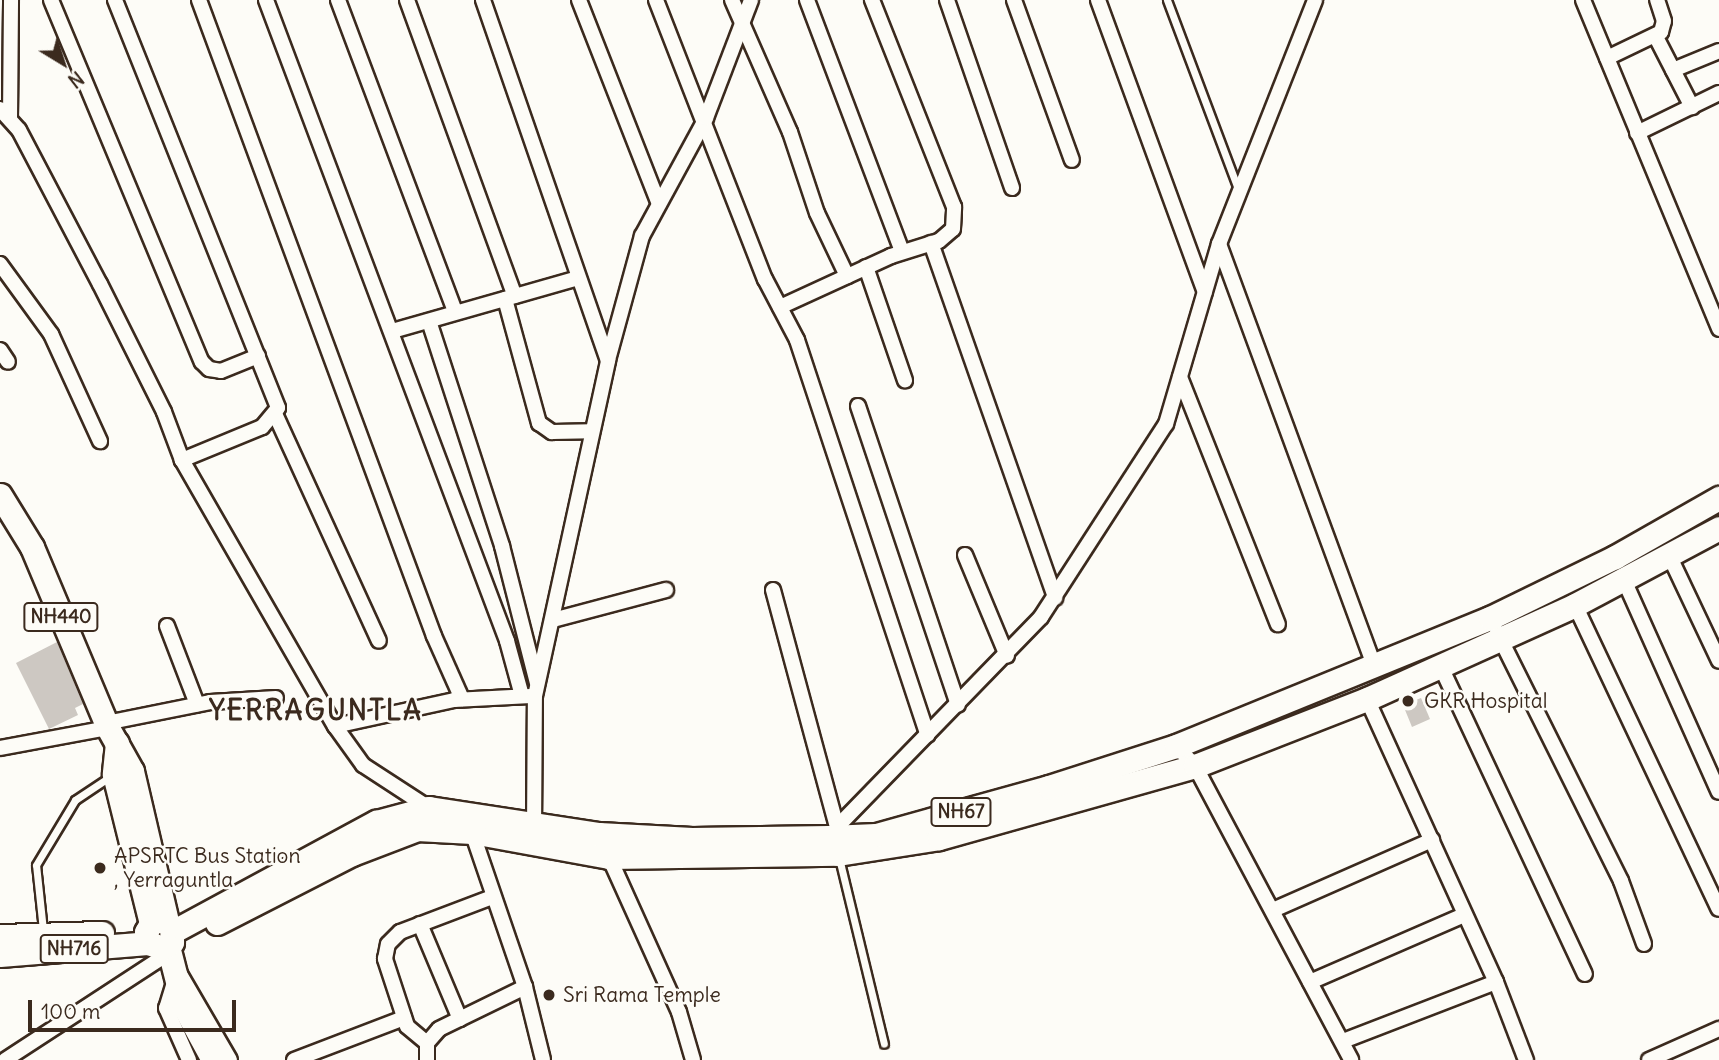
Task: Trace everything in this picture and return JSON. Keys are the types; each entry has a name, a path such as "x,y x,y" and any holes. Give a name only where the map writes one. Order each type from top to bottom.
{"highway":[{"name":"NH440","path":"0,495 32,547 111,732"},
{"name":"NH67","path":"164,943 376,822 429,808 534,832 608,857 876,835 1049,787 1176,746 1490,618 1615,557 1719,498"},
{"name":"NH67","path":"164,943 389,837 417,829 692,839 939,838 1195,766 1367,699 1575,605 1719,528"},
{"path":"111,732 114,774 183,1005 213,1060"},
{"path":"111,732 132,771 164,943"},
{"name":"NH716","path":"0,936 44,943 164,943"},
{"name":"NH716","path":"0,955 44,943"}],"street":[{"path":"11,0 5,113 100,284 182,460 335,726 363,765 429,808"},
{"path":"51,0 202,362 209,369 221,371 258,356"},
{"path":"115,0 276,399 276,416 379,641"},
{"path":"199,0 434,636 462,699"},
{"path":"266,0 507,641 532,692"},
{"path":"338,0 455,312"},
{"path":"407,0 510,297 539,424 552,432 591,431"},
{"path":"483,0 608,360"},
{"path":"579,0 657,202"},
{"path":"656,0 706,118 780,307 797,341 928,735"},
{"path":"732,0 790,132 817,213 847,276"},
{"path":"532,692 553,620 608,360 642,236 657,202 706,118 751,0"},
{"path":"807,0 902,252"},
{"path":"780,307 866,267 931,243 953,229 954,207 872,0"},
{"path":"947,0 1012,188"},
{"path":"1014,0 1072,160"},
{"path":"1098,0 1205,292"},
{"path":"837,839 928,735 1007,656 1055,598 1166,424 1219,244 1315,0"},
{"path":"1583,0 1719,329"},
{"path":"1607,58 1656,37 1664,21 1657,0"},
{"path":"1656,37 1692,107"},
{"path":"1673,70 1719,51"},
{"path":"1637,133 1719,93"},
{"path":"931,243 1055,598"},
{"path":"1219,244 1374,665"},
{"path":"0,264 51,334 100,441"},
{"path":"866,267 905,380"},
{"path":"392,331 578,278"},
{"path":"429,321 498,533 532,692 534,832"},
{"path":"1180,377 1278,624"},
{"path":"858,406 958,705"},
{"path":"182,460 262,427 276,416"},
{"path":"965,555 1007,656"},
{"path":"1669,555 1719,660"},
{"path":"1623,580 1719,792"},
{"path":"553,620 666,590"},
{"path":"773,590 837,839"},
{"path":"1575,605 1719,909"},
{"path":"1490,618 1621,881 1644,944"},
{"path":"167,626 197,704"},
{"path":"1441,667 1585,974"},
{"path":"335,726 462,699 532,692"},
{"path":"0,748 111,732 197,704 276,698"},
{"path":"1367,699 1496,982 1526,1060"},
{"path":"1176,746 1195,766 1351,1060"},
{"path":"472,832 492,897 525,987 543,1060"},
{"path":"1273,910 1432,840"},
{"path":"608,857 680,1012 693,1060"},
{"path":"428,1043 410,1032 385,952 393,937 492,897"},
{"path":"1310,982 1464,915"},
{"path":"421,924 460,1019"},
{"path":"5,1060 164,943"},
{"path":"164,943 166,1008 189,1060"},
{"path":"164,943 230,1060"},
{"path":"1343,1041 1496,982"},
{"path":"427,1060 428,1043 439,1029 525,987"},
{"path":"294,1060 404,1018"},
{"path":"1649,1060 1719,1029"}],"lane":[{"path":"1167,0 1239,193"},
{"path":"44,943 36,865 75,800 114,774"},
{"path":"837,839 884,1044"}],"building":[{"path":"57,642 83,704 75,708 78,715 49,729 16,663"},
{"path":"1421,698 1430,719 1412,727 1403,705"}],"place":[{"name":"GKR Hospital","path":"1408,701"},
{"name":"APSRTC Bus Station , Yerraguntla","path":"100,868"},
{"name":"Sri Rama Temple","path":"549,995"}],"district":[{"name":"YERRAGUNTLA","path":"316,710"}]}
